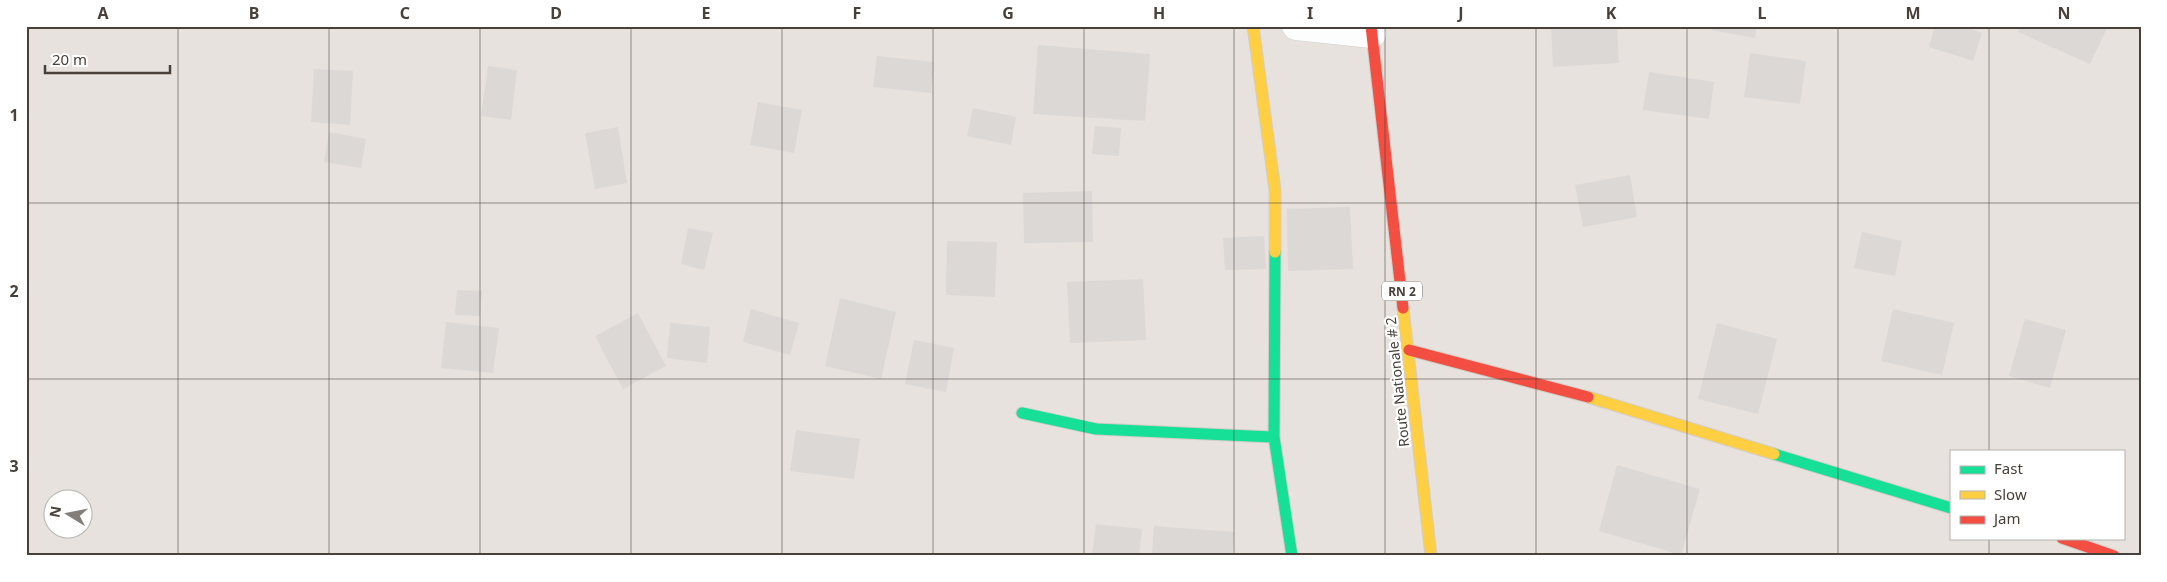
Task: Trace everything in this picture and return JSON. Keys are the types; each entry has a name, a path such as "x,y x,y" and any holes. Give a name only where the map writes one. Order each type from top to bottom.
{"street":[{"path":"1253,26 1275,190 1274,436 1292,556"},
{"path":"1296,26 1371,30"},
{"name":"Route Nationale # 2","path":"1371,30 1431,556"},
{"path":"1409,350 1603,401 1950,508"},
{"path":"1022,413 1096,429 1274,436"},
{"path":"2068,540 2114,556"}],"shaded area":[{"path":"26,26 2141,26 2141,556 26,556"}],"building":[{"path":"1551,26 1617,26 1619,63 1553,67"},
{"path":"1712,26 1757,26 1755,38 1712,30"},
{"path":"1935,26 1963,26 1982,33 1973,61 1929,47"},
{"path":"2021,26 2108,26 2090,64 2018,32"},
{"path":"1038,45 1150,54 1145,121 1033,114"},
{"path":"1750,53 1806,61 1800,104 1744,97"},
{"path":"877,56 934,62 931,93 873,87"},
{"path":"488,66 517,70 511,120 481,116"},
{"path":"314,69 353,71 350,125 311,122"},
{"path":"1649,72 1714,82 1709,119 1643,110"},
{"path":"758,102 802,110 794,153 750,145"},
{"path":"973,108 1016,117 1011,145 967,136"},
{"path":"1095,126 1121,128 1119,156 1092,154"},
{"path":"618,127 627,183 595,189 585,133"},
{"path":"329,132 366,139 361,168 324,162"},
{"path":"1630,175 1637,217 1583,227 1575,185"},
{"path":"1092,191 1093,242 1024,243 1023,193"},
{"path":"1350,207 1353,269 1288,271 1287,209"},
{"path":"688,228 713,233 704,270 681,264"},
{"path":"1862,232 1902,241 1895,276 1854,268"},
{"path":"1264,236 1266,269 1225,270 1223,238"},
{"path":"947,241 997,242 995,297 946,295"},
{"path":"1143,279 1146,340 1070,343 1067,282"},
{"path":"457,290 482,291 480,316 455,315"},
{"path":"840,298 896,312 881,379 825,366"},
{"path":"751,309 799,323 790,355 743,342"},
{"path":"1893,309 1954,323 1942,375 1881,361"},
{"path":"638,313 666,366 623,389 595,336"},
{"path":"2025,319 2066,330 2050,388 2009,376"},
{"path":"446,322 499,328 493,373 441,368"},
{"path":"670,323 710,327 707,363 667,358"},
{"path":"1717,323 1777,339 1758,414 1698,399"},
{"path":"914,340 954,348 946,392 905,384"},
{"path":"796,430 860,439 854,479 790,471"},
{"path":"1617,465 1700,489 1681,555 1599,531"},
{"path":"1096,524 1142,529 1139,556 1092,556"},
{"path":"1154,526 1234,532 1232,556 1152,556"}],"traffic: fast":[{"path":"1275,252 1274,437 1292,556"},
{"path":"1022,413 1096,429 1274,437"},
{"path":"1774,454 1950,508"}],"traffic: slow":[{"path":"1253,26 1275,190 1275,252"},
{"path":"1403,308 1431,556"},
{"path":"1588,397 1774,454"}],"traffic: jam":[{"path":"1371,26 1403,308"},
{"path":"1409,350 1588,397"},
{"path":"2068,540 2114,556"}]}
